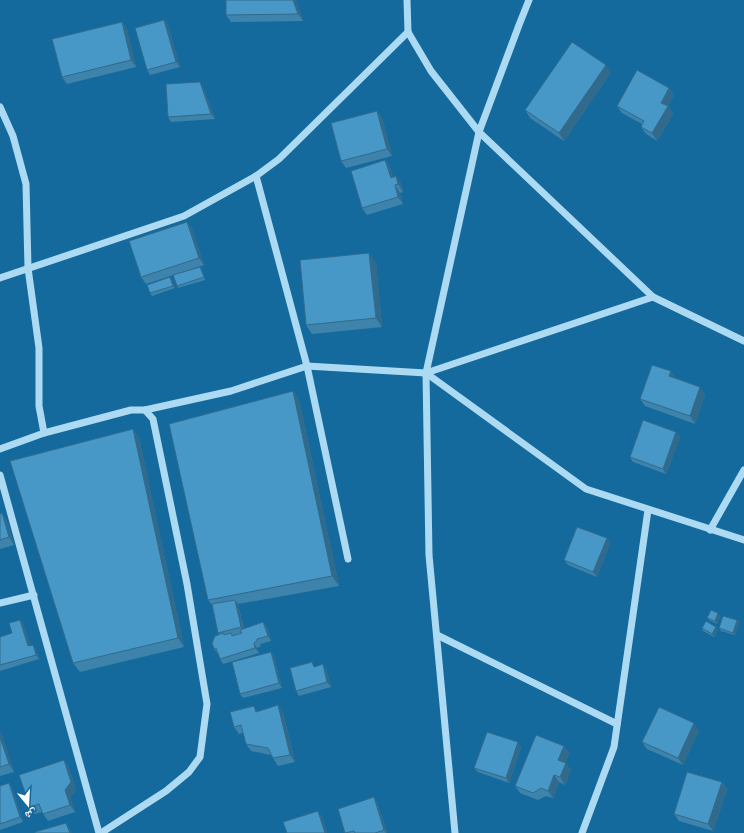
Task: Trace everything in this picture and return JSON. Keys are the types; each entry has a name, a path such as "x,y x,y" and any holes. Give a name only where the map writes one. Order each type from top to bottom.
{"street":[{"path":"407,0 408,32 431,71 479,132 653,297 744,341"},
{"path":"455,833 429,555 426,373 479,132 518,25 529,0"},
{"path":"0,278 184,216 256,176 279,158 408,32"},
{"path":"0,107 13,136 26,184 28,268 39,348 39,406 44,433"},
{"path":"256,176 307,366 348,559"},
{"path":"0,449 44,433 131,410 145,410 231,390 307,366 426,373 653,297"},
{"path":"426,373 586,489 744,540"},
{"path":"0,475 100,833 166,791 189,772 200,757 207,704 186,584 153,420 145,410"},
{"path":"710,530 744,470"},
{"path":"582,833 614,747 648,510"},
{"path":"0,603 34,595"},
{"path":"437,635 617,724"}],"building":[{"path":"226,0 293,0 298,14 226,15"},
{"path":"164,20 176,62 147,70 135,28"},
{"path":"122,22 131,60 62,77 52,39"},
{"path":"572,42 606,65 559,133 525,110"},
{"path":"637,70 669,88 661,103 668,106 652,133 641,127 644,121 617,106"},
{"path":"200,82 211,114 168,117 166,84"},
{"path":"377,111 387,149 341,161 331,123"},
{"path":"385,160 391,178 396,176 398,184 395,185 398,197 362,208 351,171"},
{"path":"187,222 199,258 141,277 129,241"},
{"path":"369,253 376,318 306,325 300,260"},
{"path":"200,267 204,277 177,286 173,275"},
{"path":"170,277 173,286 150,293 147,285"},
{"path":"652,365 671,371 669,376 700,387 690,416 640,399"},
{"path":"293,391 332,576 208,600 169,424"},
{"path":"643,420 676,432 663,469 630,457"},
{"path":"133,429 178,638 73,663 10,461"},
{"path":"2,513 9,537 0,540 0,514"},
{"path":"577,527 607,538 593,572 564,560"},
{"path":"235,600 241,627 218,633 212,604"},
{"path":"711,610 718,613 715,621 707,618"},
{"path":"723,616 737,620 733,633 719,628"},
{"path":"20,620 28,646 33,645 36,655 0,665 0,637 12,633 9,623"},
{"path":"706,621 716,627 712,634 702,628"},
{"path":"263,622 268,636 257,639 254,643 255,648 220,659 216,648 214,649 212,643 215,636 223,633 224,635 231,633 232,636 242,633 240,630"},
{"path":"271,652 279,683 240,694 232,662"},
{"path":"312,662 314,667 323,664 327,682 296,691 290,668"},
{"path":"278,705 290,755 273,758 268,748 246,744 241,725 234,727 230,712 254,706 256,712"},
{"path":"659,707 694,723 678,758 642,742"},
{"path":"487,732 518,742 506,778 474,768"},
{"path":"536,735 564,746 558,760 566,763 560,777 554,775 548,791 541,788 533,793 515,786"},
{"path":"0,737 9,764 0,767"},
{"path":"64,760 71,782 65,790 70,805 43,814 39,804 30,807 19,775"},
{"path":"687,772 722,782 708,824 674,814"},
{"path":"9,783 20,817 0,824 0,786"},
{"path":"374,797 384,830 375,833 355,833 354,831 345,833 338,809"},
{"path":"318,811 325,833 287,833 283,822"},
{"path":"66,823 70,833 35,833 35,832"}]}
